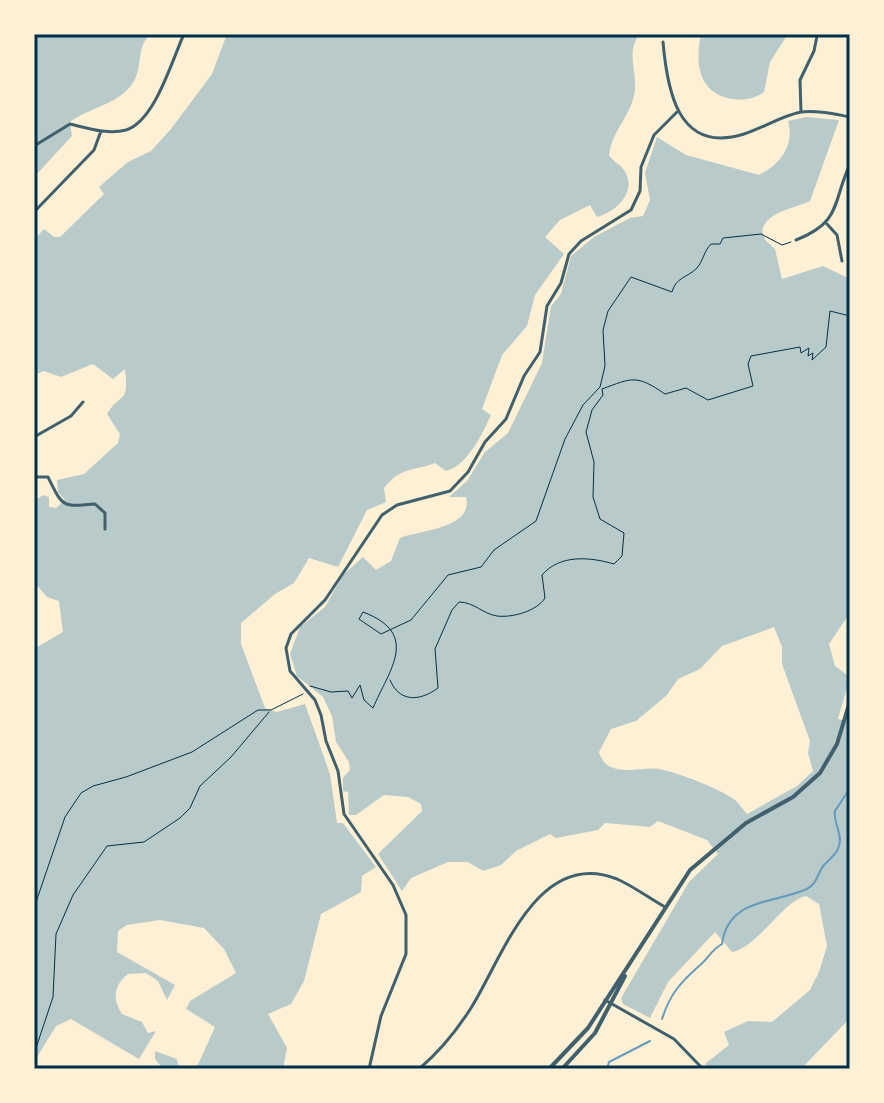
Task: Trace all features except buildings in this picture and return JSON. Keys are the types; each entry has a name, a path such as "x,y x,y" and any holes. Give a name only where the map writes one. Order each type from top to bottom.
{"street":[{"path":"34,146 70,124 101,131 127,130 144,120 184,34"},
{"path":"801,112 800,80 814,51 817,36"},
{"path":"663,42 666,82 677,112 700,131 721,137 746,133 801,112 850,117"},
{"path":"369,1069 383,1010 406,954 406,915 393,885 348,823 321,715 288,665 286,648 291,634 325,600 382,515 397,505 450,491 468,472 485,442 506,419 524,376 540,352 547,306 559,287 569,254 581,241 631,210 640,191 641,167 654,135 677,112"},
{"path":"34,212 94,150 101,131"},
{"path":"796,240 827,224 850,164"},
{"path":"827,224 837,235 842,261"},
{"path":"34,437 71,416 83,402"},
{"path":"34,477 48,477 59,501 67,507 95,504 105,513 105,529"},
{"path":"549,1069 588,1028 665,907 698,862 746,823 793,797 815,779 837,744 850,701"},
{"path":"419,1069 470,1009 527,909 555,884 571,878 608,877 665,907"},
{"path":"562,1069 595,1033 624,984 625,974"},
{"path":"605,1000 674,1039 703,1069"}],"path":[{"path":"34,1050 53,997 56,934 73,895 101,850 144,842 180,818 190,808 200,786 231,757 271,710 307,692 308,685 331,692 348,691 352,698 360,685 364,700 373,708 389,677 398,650 391,631 385,623 363,612 359,619 368,628 381,634 391,631 420,611 448,575 481,567 494,550 536,521 565,439 583,405 600,387 605,366 603,330 608,311 631,277 672,292 681,277 700,265 711,244 720,244 723,238 761,234 782,245 796,240"},
{"path":"389,677 394,690 407,698 422,697 438,688 435,649 452,610 459,602 469,602 495,616 524,612 536,608 545,598 542,575 551,566 579,557 614,564 622,556 624,533 600,519 593,497 594,462 586,432 592,410 603,395 602,389 633,378 651,382 665,394 686,388 708,400 720,397 753,386 748,364 751,356 800,347 801,353 809,348 808,356 813,353 812,360 826,347 830,311 850,316"},
{"path":"34,908 65,817 81,793 93,786 192,752 258,710 271,710"},
{"path":"34,1039 37,1045"}],"shaded area":[{"path":"34,34 151,34 143,44 137,75 128,89 70,122 72,136 34,177"},
{"path":"227,34 639,34 633,50 634,96 613,139 609,155 627,177 627,192 618,205 605,214 597,217 590,205 560,220 545,237 564,254 535,295 527,326 502,355 482,409 491,415 468,456 446,471 435,463 396,476 384,488 386,502 367,510 338,567 309,558 294,583 275,594 241,623 241,644 265,708 277,712 305,704 330,774 337,823 343,823 376,867 362,876 361,892 321,914 304,981 291,1004 268,1014 287,1048 283,1069 196,1069 215,1027 186,1009 190,1001 236,973 224,949 204,928 160,920 127,925 118,931 117,952 175,985 167,1000 158,981 146,973 128,974 117,988 117,1003 122,1014 142,1022 148,1033 156,1031 139,1059 71,1019 56,1026 34,1062 34,649 63,632 59,601 47,597 34,582 34,501 43,495 49,497 49,507 56,508 65,500 58,492 57,480 84,474 118,443 120,434 107,414 123,397 126,381 125,369 113,379 93,364 61,377 44,371 34,375 34,240 44,229 54,237 60,237 104,194 99,187 128,162 151,151 212,74"},
{"path":"701,34 788,34 770,62 764,92 750,98 734,99 718,95 706,84 699,66"},
{"path":"806,117 839,120 810,201 770,219 762,230 765,240 775,249 782,279 823,266 850,279 850,613 829,644 835,666 850,677 838,719 850,722 850,1018 801,1069 709,1069 705,1064 729,1045 724,1032 748,1021 772,1022 810,990 827,946 819,904 806,896 798,899 751,942 732,952 715,932 668,982 650,1018 623,1004 621,998 689,882 718,854 707,840 658,821 650,827 605,823 598,830 556,838 550,834 516,851 501,865 483,871 468,862 448,862 411,878 402,891 378,854 422,811 421,804 408,797 384,795 356,815 349,815 348,792 343,791 343,778 350,770 349,762 336,742 332,716 323,697 297,676 290,654 300,627 325,607 343,575 363,557 376,570 391,561 400,538 443,526 462,516 466,497 449,497 467,481 485,452 508,433 542,363 551,306 561,294 571,256 594,237 630,218 643,216 650,200 645,173 657,137 686,155 759,175 773,166 784,153 790,130 788,121","holes":["774,627 782,647 782,664 810,741 808,753 813,771 797,786 747,814 728,796 687,777 659,769 616,769 603,761 599,752 611,729 636,721 667,695 678,679 700,669 722,646"]},
{"path":"155,1051 177,1059 179,1069 163,1069 155,1059"}],"waterway":[{"path":"662,1019 681,984 722,944 733,918 754,905 794,894 813,884 838,849 840,837 835,811 850,788"},
{"path":"607,1069 609,1062 650,1041"}]}
